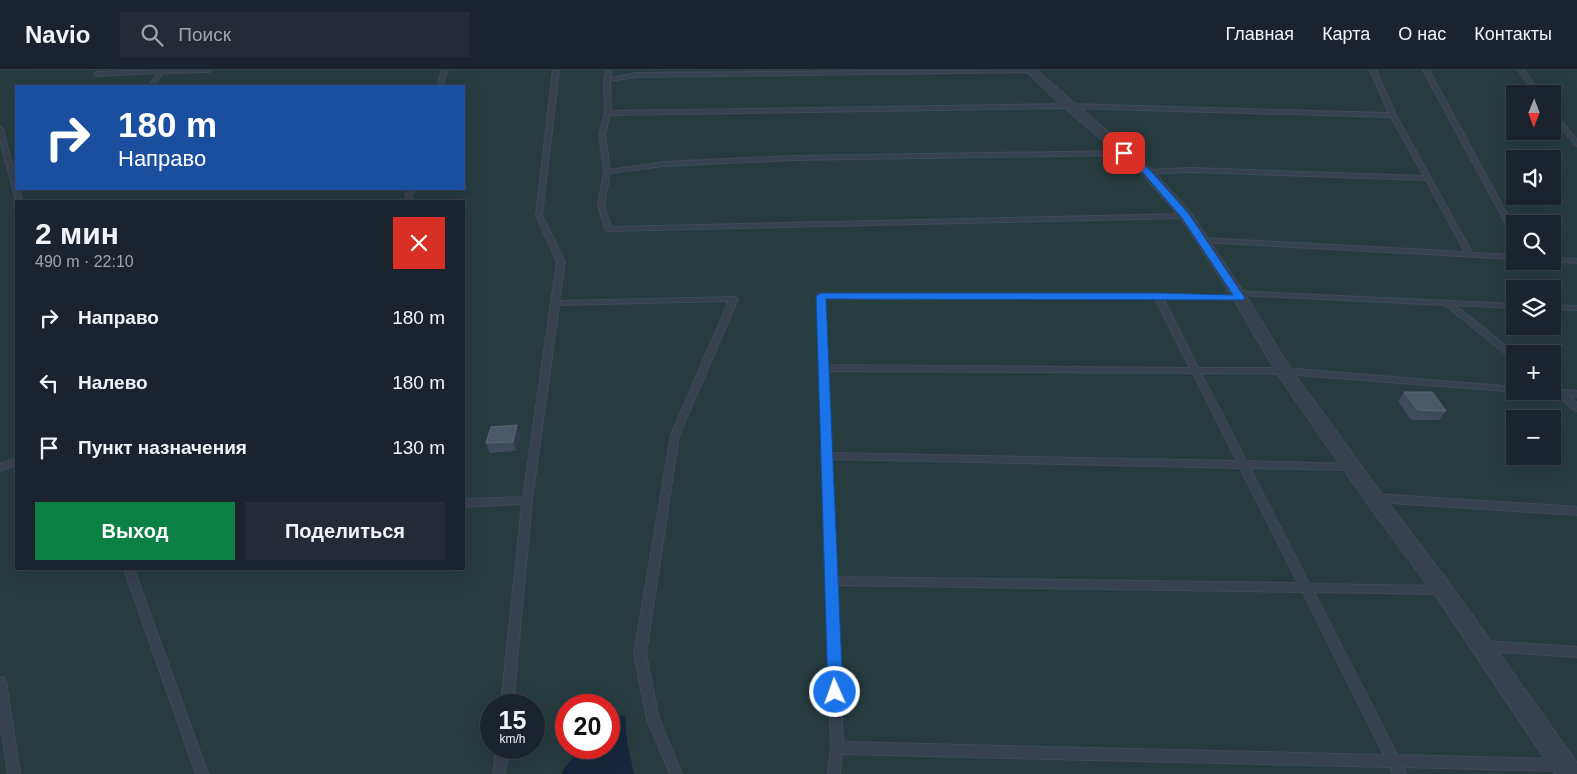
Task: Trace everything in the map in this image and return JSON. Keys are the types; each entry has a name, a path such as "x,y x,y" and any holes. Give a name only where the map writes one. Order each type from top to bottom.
{"street":[{"path":"1031,70 1069,106 1147,172 1186,216 1284,371 1374,498 1443,590 1567,769"}],"lane":[{"path":"97,74 208,70"},
{"path":"439,85 445,70"},
{"path":"508,694 528,500 561,262 539,215 556,70"},
{"path":"609,70 607,80 608,113 602,134 607,172 601,205 608,229 1186,216"},
{"path":"607,80 636,75 1031,70"},
{"path":"1373,70 1393,116 1470,255"},
{"path":"1426,70 1506,218"},
{"path":"1521,70 1532,85"},
{"path":"153,85 163,71"},
{"path":"608,113 1069,106 1393,116"},
{"path":"1561,124 1577,144"},
{"path":"0,129 15,183"},
{"path":"607,172 664,164 793,158 1124,153"},
{"path":"1147,172 1190,170 1426,178"},
{"path":"1202,240 1506,257"},
{"path":"1561,260 1577,261"},
{"path":"834,774 837,748 821,296 1238,296 1506,306"},
{"path":"1158,296 1400,774"},
{"path":"556,303 734,299 675,435 640,654 653,719 676,774"},
{"path":"1448,303 1506,350"},
{"path":"1561,307 1577,308"},
{"path":"824,368 1284,371 1506,389"},
{"path":"1561,393 1577,394"},
{"path":"1561,394 1577,408"},
{"path":"827,456 1352,466"},
{"path":"0,468 15,461"},
{"path":"1374,498 1577,511"},
{"path":"465,504 528,500"},
{"path":"130,570 202,774"},
{"path":"831,581 1443,590"},
{"path":"1482,646 1577,652"},
{"path":"0,682 14,774"},
{"path":"837,748 1394,761 1567,769"},
{"path":"499,774 501,759"}],"green space":[{"path":"0,70 1577,70 1577,774 0,774"}],"water":[{"path":"620,716 625,716 627,741 634,774 562,774 562,771 572,759 620,759"}],"building":[{"path":"1404,392 1432,392 1446,411 1418,410"},
{"path":"517,425 513,442 486,443 491,427"}],"route":[{"path":"835,692 821,296 1158,296 1240,298 1186,216 1147,172 1124,153"}]}
